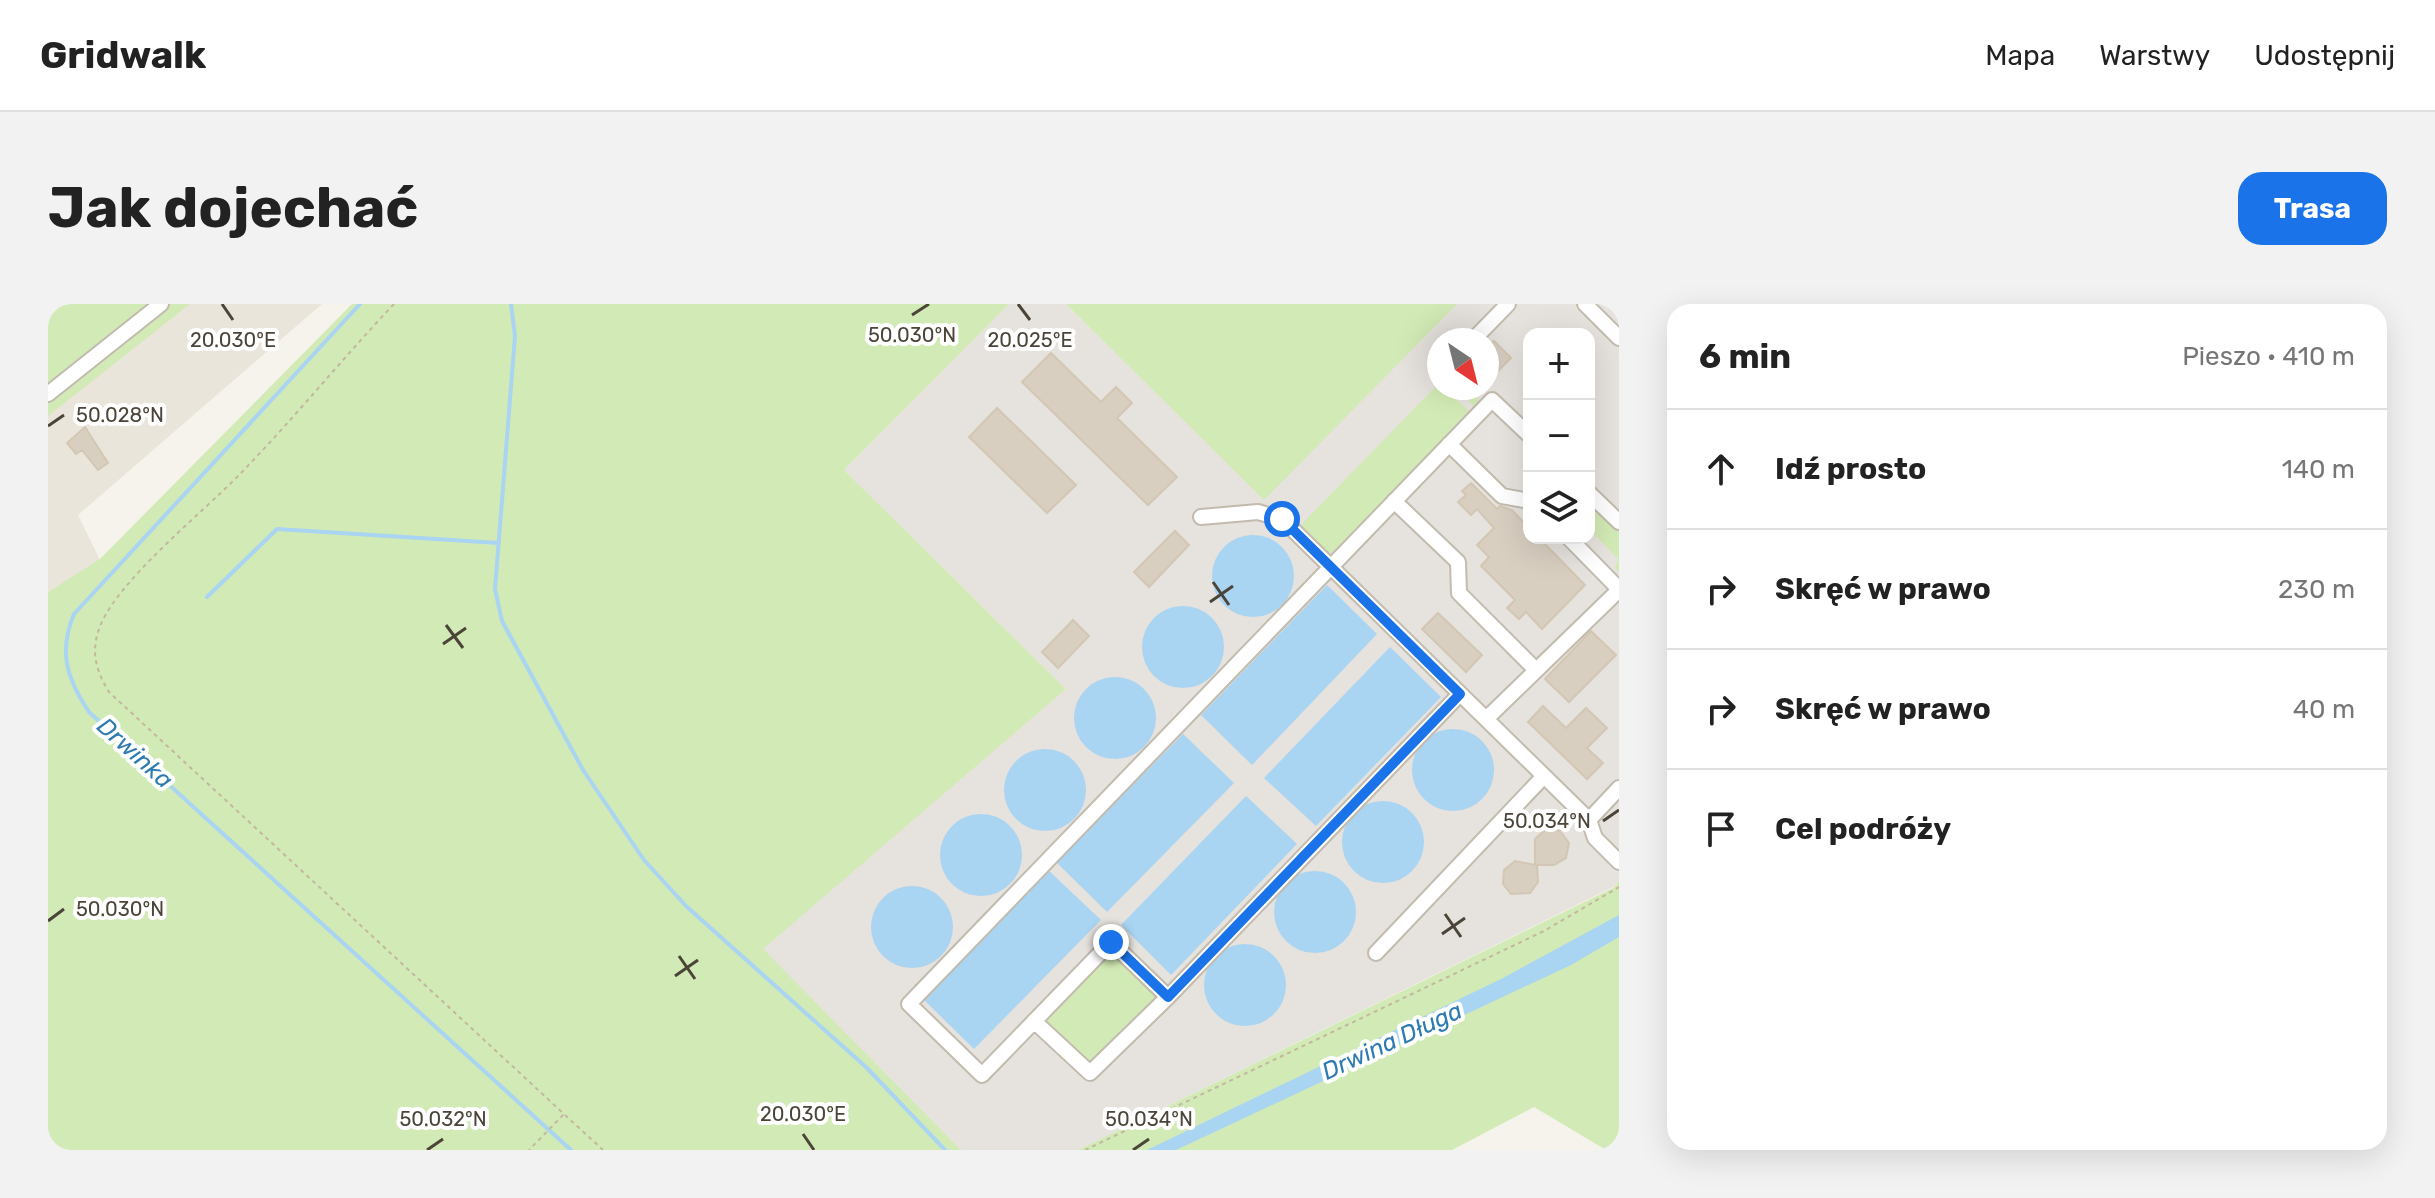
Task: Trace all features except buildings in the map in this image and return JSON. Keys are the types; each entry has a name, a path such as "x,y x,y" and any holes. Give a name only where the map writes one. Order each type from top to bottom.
{"street":[{"path":"48,394 161,304"},
{"path":"1485,328 1508,304"},
{"path":"1585,304 1619,338"},
{"path":"1168,997 1111,942 982,1075 909,1004 1492,400 1523,429"},
{"path":"1449,444 1502,496 1523,500"},
{"path":"1595,499 1619,522"},
{"path":"1394,501 1458,562 1459,593 1536,670"},
{"path":"1201,517 1258,512 1282,519 1589,820 1595,838 1619,862"},
{"path":"1486,719 1619,590 1575,544"},
{"path":"1034,1021 1090,1073 1168,997 1460,694"},
{"path":"1376,953 1544,776"},
{"path":"1589,820 1619,788"}],"path":[{"path":"394,304 239,475 121,594 94,646 96,671 109,692 603,1150"},
{"path":"1085,1150 1544,931 1619,887"},
{"path":"529,1150 564,1114"}],"shaded area":[{"path":"188,304 322,304 78,515 100,560 48,592 48,411"},
{"path":"1009,304 1066,304 1264,499 1427,330 1427,400 1499,400 1499,328 1429,328 1452,304 1619,304 1619,881 1613,887 1078,1150 961,1150 762,949 1066,689 844,470"}],"green space":[{"path":"48,304 190,304 48,416"},
{"path":"352,304 1009,304 844,470 1066,689 763,949 961,1150 48,1150 48,592 100,559"},
{"path":"1066,304 1457,304 1433,328 1427,328 1427,334 1264,500"},
{"path":"1427,395 1427,400 1457,400 1470,412 1474,408 1468,400 1478,400 1475,413 1338,553 1326,552 1300,526"},
{"path":"1595,509 1619,532 1619,572 1615,568 1618,559 1595,535"},
{"path":"1619,881 1619,1144 1615,1150 1606,1150 1534,1107 1452,1150 1078,1150 1613,888"},
{"path":"1113,951 1164,998 1090,1064 1043,1022 1102,955"}],"water":[{"path":"1253,535 1269,538 1282,547 1291,560 1294,576 1291,592 1282,605 1269,614 1253,617 1237,614 1224,605 1215,592 1212,576 1215,560 1224,547 1237,538"},
{"path":"1327,585 1377,634 1252,765 1201,715"},
{"path":"1183,606 1199,609 1212,618 1221,631 1224,647 1221,663 1212,676 1199,685 1183,688 1167,685 1154,676 1145,663 1142,647 1145,631 1154,618 1167,609"},
{"path":"1390,647 1441,697 1316,826 1264,778"},
{"path":"1115,677 1131,680 1144,689 1153,702 1156,718 1153,734 1144,747 1131,756 1115,759 1099,756 1086,747 1077,734 1074,718 1077,702 1086,689 1099,680"},
{"path":"1453,729 1469,732 1482,741 1491,754 1494,770 1491,786 1482,799 1469,808 1453,811 1437,808 1424,799 1415,786 1412,770 1415,754 1424,741 1437,732"},
{"path":"1183,734 1234,783 1107,912 1056,862"},
{"path":"1045,749 1061,752 1074,761 1083,774 1086,790 1083,806 1074,819 1061,828 1045,831 1029,828 1016,819 1007,806 1004,790 1007,774 1016,761 1029,752"},
{"path":"1246,796 1297,844 1171,975 1121,925"},
{"path":"1383,801 1399,804 1412,813 1421,826 1424,842 1421,858 1412,871 1399,880 1383,883 1367,880 1354,871 1345,858 1342,842 1345,826 1354,813 1367,804"},
{"path":"981,814 997,817 1010,826 1019,839 1022,855 1019,871 1010,884 997,893 981,896 965,893 952,884 943,871 940,855 943,839 952,826 965,817"},
{"path":"1048,870 1101,920 974,1049 923,999"},
{"path":"1315,871 1331,874 1344,883 1353,896 1356,912 1353,928 1344,941 1331,950 1315,953 1299,950 1286,941 1277,928 1274,912 1277,896 1286,883 1299,874"},
{"path":"912,886 928,889 941,898 950,911 953,927 950,943 941,956 928,965 912,968 896,965 883,956 874,943 871,927 874,911 883,898 896,889"},
{"name":"Drwina Długa","path":"1619,915 1619,937 1571,965 1176,1150 1147,1150 1503,978"},
{"path":"1245,944 1261,947 1274,956 1283,969 1286,985 1283,1001 1274,1014 1261,1023 1245,1026 1229,1023 1216,1014 1207,1001 1204,985 1207,969 1216,956 1229,947"}],"waterway":[{"name":"Drwinka","path":"360,304 74,614 66,641 67,665 75,688 89,712 571,1150"},
{"path":"511,304 515,336 495,589 502,621 583,770 644,860 686,906 866,1067 945,1150"},
{"path":"207,597 277,529 499,543"}],"route":[{"path":"1111,942 1168,997 1460,694 1282,519"}]}
